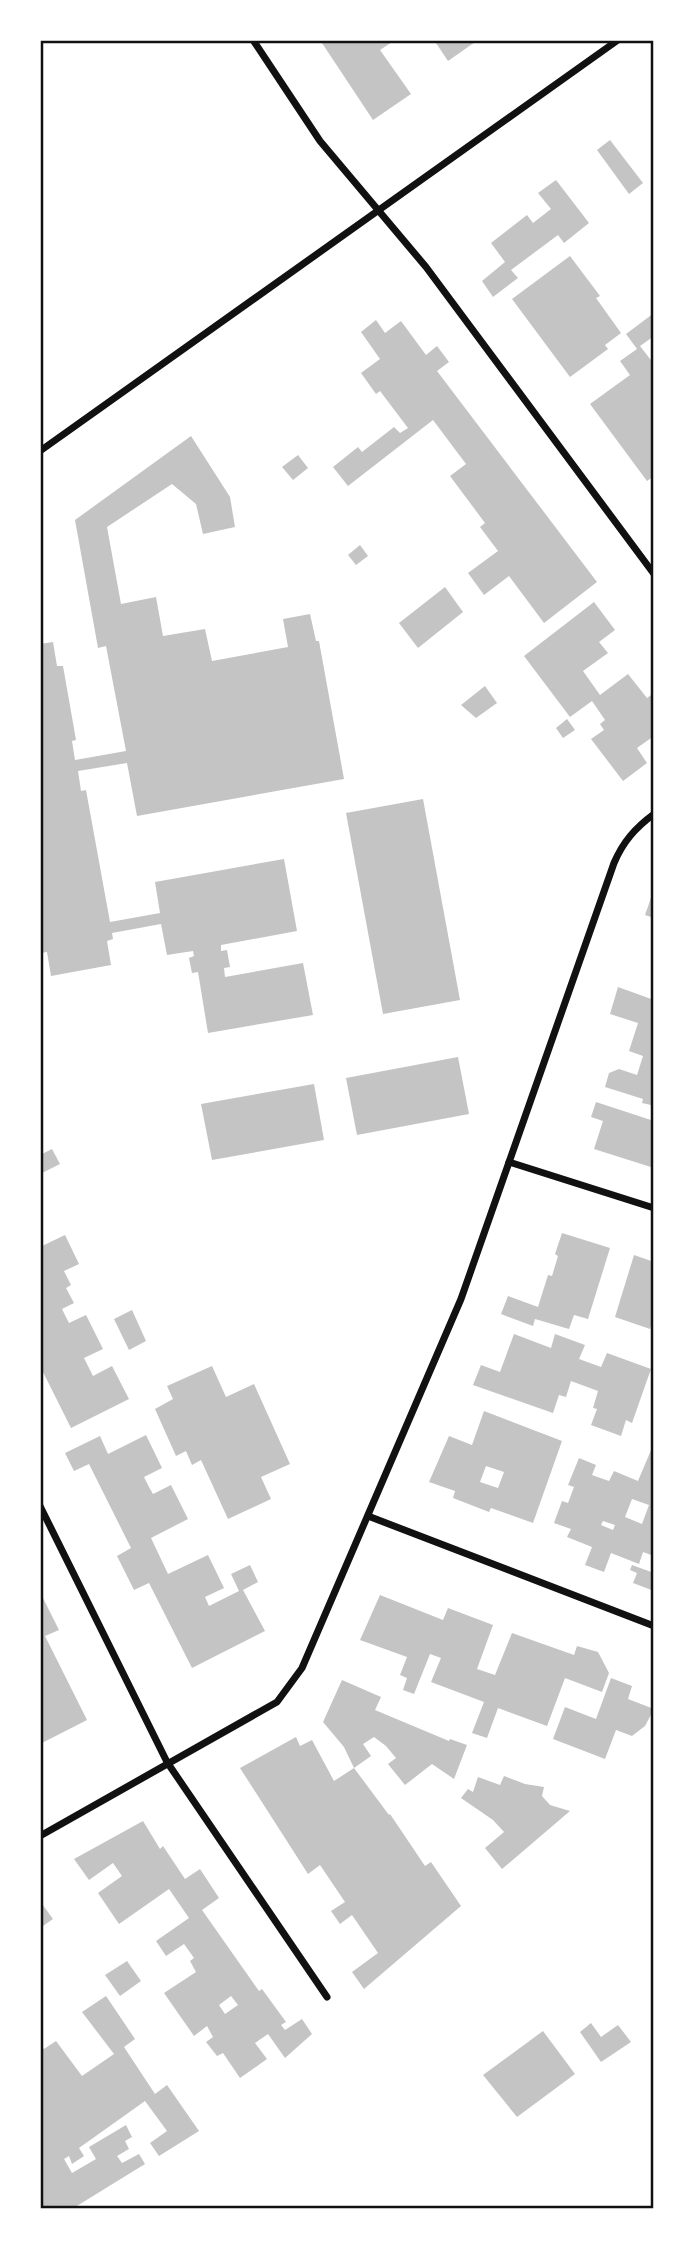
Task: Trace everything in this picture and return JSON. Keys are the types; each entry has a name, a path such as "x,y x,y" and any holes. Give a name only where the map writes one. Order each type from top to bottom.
{"street":[{"path":"253,40 320,141 426,267 654,574"},
{"path":"40,451 618,40"},
{"path":"40,1836 277,1702 302,1668 461,1299 614,863 628,837 654,814"},
{"path":"509,1162 654,1208"},
{"path":"40,1506 167,1762 327,1997"},
{"path":"368,1516 654,1626"}],"building":[{"path":"320,40 395,40 380,50 411,94 373,120"},
{"path":"434,40 478,40 448,61"},
{"path":"610,140 643,183 629,194 597,150"},
{"path":"556,180 589,223 564,243 558,235 511,270 518,278 493,297 482,281 505,262 491,243 527,215 533,223 551,209 538,193"},
{"path":"570,256 600,296 596,298 621,333 605,345 608,349 570,377 512,299"},
{"path":"654,313 654,336 640,346 654,364 654,476 647,481 590,404 630,375 620,361 637,349 626,334"},
{"path":"376,320 385,333 401,321 426,355 437,346 449,362 437,371 597,582 544,623 509,576 484,595 468,573 498,551 480,527 485,523 450,476 466,464 433,420 348,486 333,467 358,447 362,452 394,427 400,433 408,428 380,391 376,394 361,373 380,359 361,332"},
{"path":"191,436 230,497 235,527 203,534 196,504 172,484 107,527 121,604 156,597 163,636 205,629 212,661 288,647 283,619 310,614 316,641 319,641 344,779 137,816 127,763 78,771 81,791 86,790 110,922 160,913 155,882 284,859 297,931 221,945 221,951 227,950 230,967 224,968 225,977 303,963 313,1015 208,1033 198,972 192,973 189,958 194,956 193,951 167,955 161,924 112,933 113,939 107,941 111,965 51,976 47,952 41,953 40,948 40,644 53,642 57,666 63,666 76,740 72,741 75,760 126,751 106,646 98,648 75,520"},
{"path":"298,455 308,468 293,480 282,467"},
{"path":"360,545 368,556 356,565 348,555"},
{"path":"445,587 463,612 418,648 399,623"},
{"path":"594,602 615,630 599,642 608,653 583,671 600,695 628,674 647,698 654,693 654,736 637,748 647,763 623,781 591,739 604,730 600,724 605,720 592,701 570,717 524,656"},
{"path":"485,686 497,703 476,718 461,705"},
{"path":"567,719 575,730 563,738 556,728"},
{"path":"423,799 460,1000 383,1014 346,813"},
{"path":"654,892 654,918 645,915"},
{"path":"618,987 654,1000 654,1102 652,1101 651,1105 642,1103 643,1099 605,1087 609,1073 619,1069 637,1075 643,1056 629,1051 638,1023 610,1014"},
{"path":"458,1057 469,1114 357,1135 346,1078"},
{"path":"314,1084 324,1140 212,1160 201,1104"},
{"path":"596,1102 654,1121 654,1168 594,1149 603,1121 591,1117"},
{"path":"52,1149 60,1164 40,1174 40,1155"},
{"path":"562,1233 610,1248 588,1319 574,1315 569,1329 535,1319 533,1326 501,1314 508,1296 538,1307 548,1275 552,1276"},
{"path":"65,1235 79,1264 64,1271 71,1285 66,1288 74,1303 62,1309 69,1323 86,1315 103,1349 84,1358 93,1376 112,1366 129,1399 71,1428 40,1366 40,1247"},
{"path":"634,1255 654,1262 654,1317 650,1329 615,1317"},
{"path":"132,1310 146,1341 129,1350 114,1319"},
{"path":"514,1334 551,1348 555,1334 585,1345 579,1359 601,1367 607,1353 651,1369 632,1423 626,1420 621,1436 591,1425 597,1409 593,1408 598,1391 571,1381 566,1397 559,1395 553,1413 473,1385 481,1365 500,1372"},
{"path":"212,1366 226,1397 254,1384 290,1464 261,1477 271,1499 228,1519 201,1460 192,1465 186,1451 176,1456 155,1409 173,1399 167,1386"},
{"path":"484,1411 562,1441 533,1523 491,1508 489,1512 453,1498 455,1491 429,1482 449,1436 472,1445","holes":["486,1466 504,1472 498,1488 480,1482"]},
{"path":"146,1435 162,1468 144,1477 153,1494 171,1485 188,1519 151,1538 168,1574 208,1555 224,1588 205,1597 209,1606 239,1591 231,1574 250,1565 258,1582 243,1590 265,1631 192,1668 149,1583 134,1590 117,1556 131,1548 89,1464 74,1471 65,1453 100,1436 108,1454"},
{"path":"654,1443 654,1556 643,1552 639,1564 611,1553 604,1572 585,1565 592,1547 567,1537 571,1529 554,1523 562,1501 568,1503 574,1487 568,1485 579,1458 596,1465 592,1475 609,1481 614,1471 638,1481","holes":["632,1499 649,1505 642,1524 625,1517","603,1521 615,1525 613,1530 601,1525"]},
{"path":"632,1565 654,1573 654,1591 633,1583 637,1573 630,1570"},
{"path":"40,1592 59,1630 45,1636 87,1720 40,1744"},
{"path":"380,1595 443,1620 448,1608 493,1625 477,1669 495,1675 512,1633 574,1655 577,1646 598,1652 609,1673 602,1692 565,1678 547,1726 498,1708 487,1738 472,1733 484,1702 431,1682 441,1658 430,1654 414,1694 403,1690 407,1678 400,1675 407,1657 360,1640"},
{"path":"611,1678 632,1686 628,1699 654,1709 645,1726 632,1736 616,1730 605,1759 553,1739 565,1707 596,1719"},
{"path":"342,1680 381,1697 375,1710 449,1741 450,1739 467,1745 454,1779 432,1764 405,1785 388,1764 396,1758 374,1737 363,1744 371,1756 354,1768 344,1747 323,1722"},
{"path":"296,1737 300,1746 312,1740 334,1781 354,1768 390,1814 425,1866 431,1862 461,1906 364,1989 352,1972 378,1953 352,1915 340,1924 331,1911 345,1902 320,1865 308,1874 240,1768"},
{"path":"504,1776 525,1784 544,1787 542,1796 550,1805 570,1811 502,1869 485,1848 504,1832 493,1820 461,1798 468,1789 473,1792 478,1777 500,1785"},
{"path":"143,1821 160,1849 163,1846 185,1879 200,1869 219,1898 202,1910 259,1991 262,1989 286,2022 281,2025 285,2030 302,2019 312,2034 285,2058 268,2034 255,2043 267,2059 240,2078 223,2053 217,2056 206,2042 213,2037 207,2026 194,2036 164,1993 196,1972 190,1961 194,1958 184,1944 166,1956 156,1941 189,1918 169,1889 119,1924 98,1893 122,1876 113,1863 89,1880 74,1859","holes":["231,1996 238,2005 225,2014 219,2005"]},
{"path":"40,1901 53,1919 40,1928"},
{"path":"127,1961 141,1981 120,1996 105,1975"},
{"path":"106,1996 135,2039 124,2047 155,2094 167,2085 199,2131 159,2156 150,2143 167,2131 145,2101 79,2148 84,2156 72,2164 69,2156 64,2159 72,2173 96,2159 89,2147 126,2125 132,2137 125,2141 129,2149 117,2156 122,2163 139,2154 145,2164 72,2209 40,2209 40,2044 44,2049 56,2041 82,2076 114,2054 82,2012"},
{"path":"591,2023 601,2037 618,2025 631,2042 601,2062 580,2032"},
{"path":"543,2031 575,2074 517,2117 483,2075"}]}
